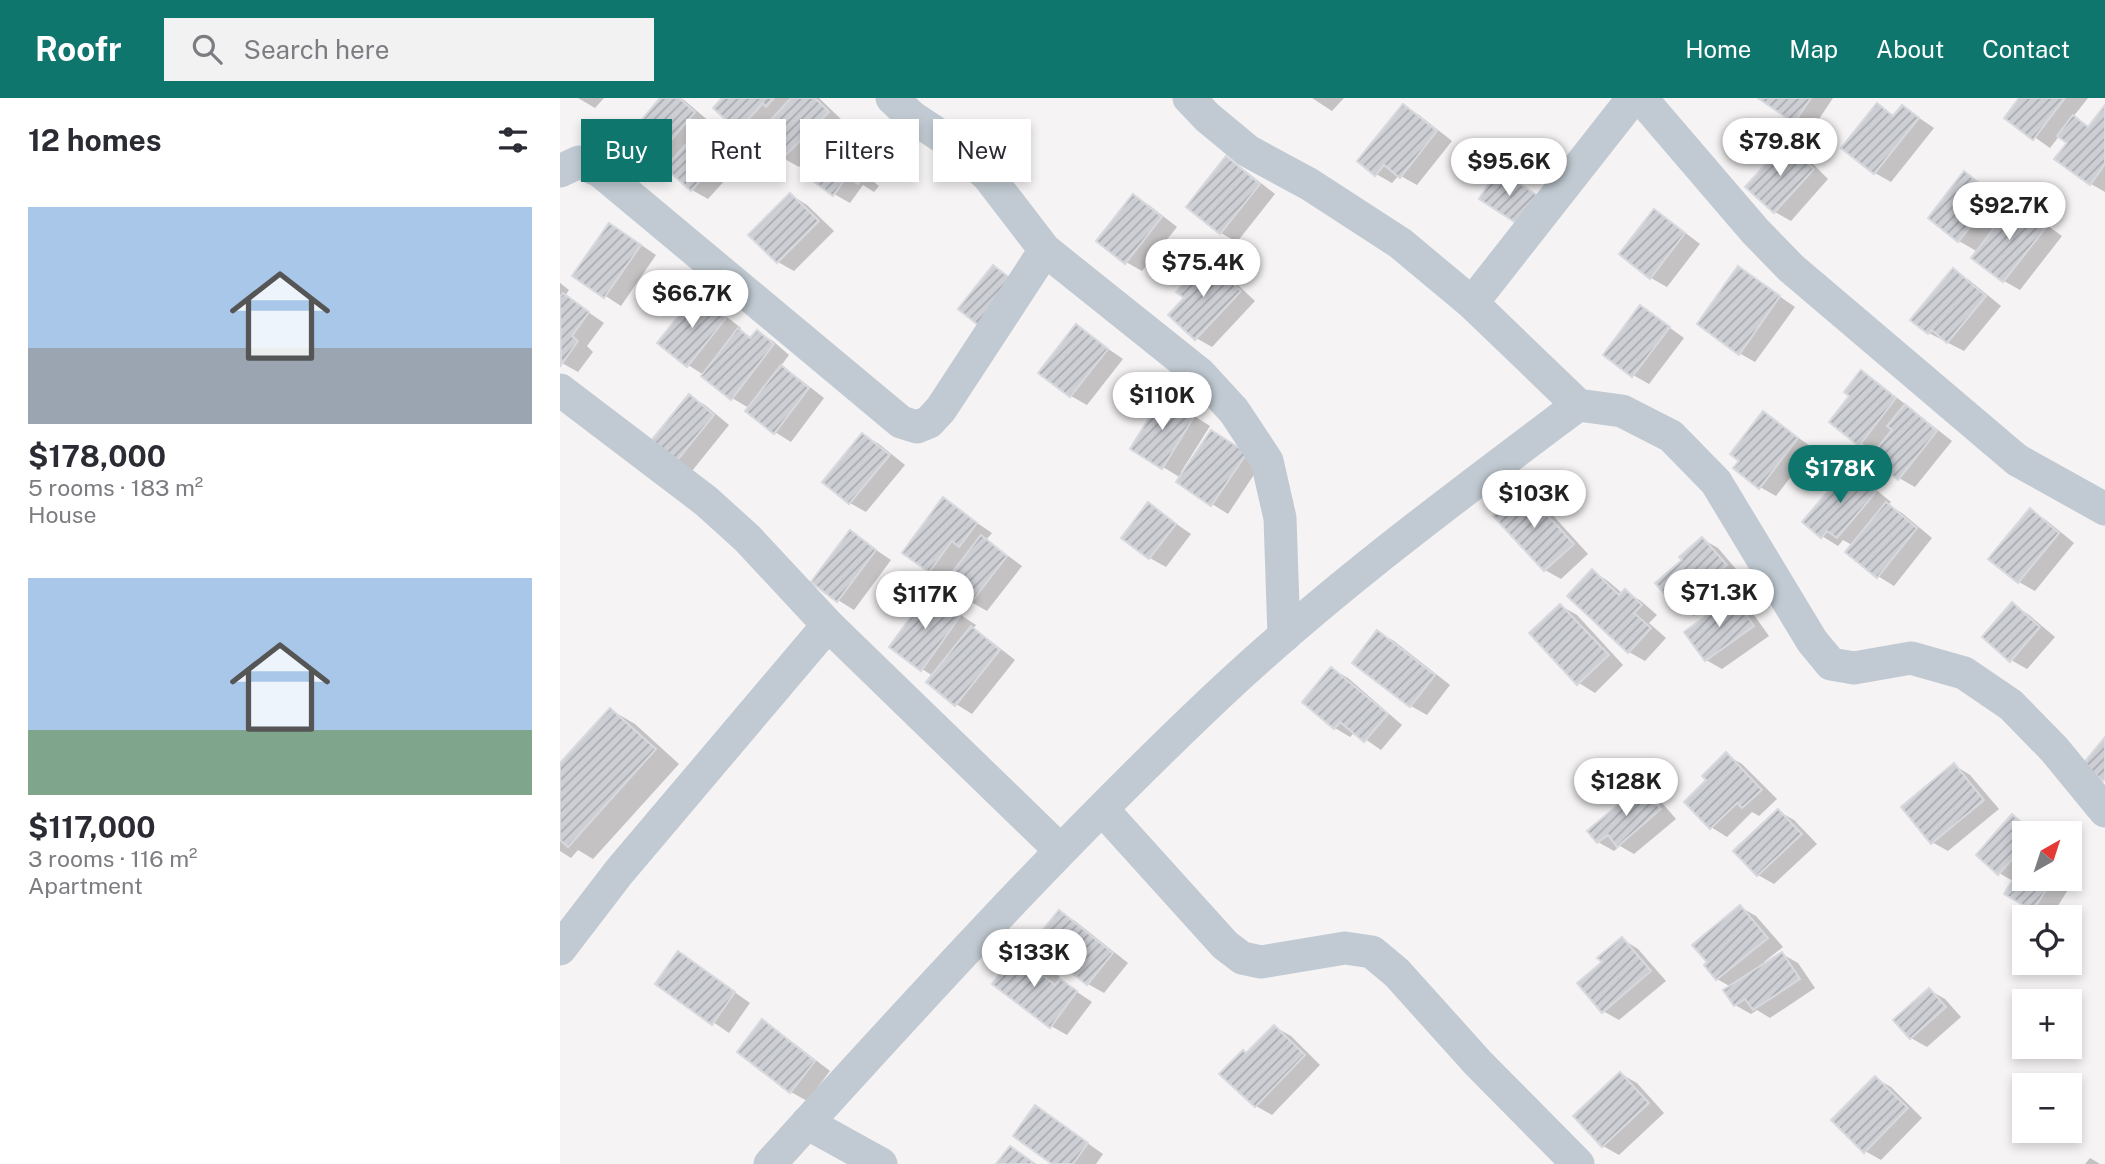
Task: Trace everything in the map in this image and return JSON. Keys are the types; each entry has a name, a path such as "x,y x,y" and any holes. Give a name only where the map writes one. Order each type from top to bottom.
{"street":[{"path":"892,98 912,117 950,142 988,176 1045,250 1200,374 1234,411 1267,461 1280,518 1284,636"},
{"path":"1189,98 1207,117 1248,151 1309,184 1400,243 1472,303 1578,405 1622,411 1671,436 1716,482 1812,641 1831,664 1854,667 1911,658 1964,673 2011,705 2054,749 2105,811"},
{"path":"1472,303 1633,98"},
{"path":"1641,98 1755,231 1791,268 2017,460 2105,509"},
{"path":"560,171 579,162 600,171 901,422 917,427 929,422 941,409 1045,250"},
{"path":"560,390 706,501 747,538 828,625 1060,850"},
{"path":"770,1164 1060,850 1214,699 1284,636 1405,535 1578,405"},
{"path":"560,949 620,872 828,625"},
{"path":"1103,810 1226,945 1242,958 1261,962 1345,948 1372,952 1397,973 1478,1063 1578,1164"},
{"path":"807,1123 881,1164"}],"building":[{"path":"660,98 679,98 695,112 686,119 672,139 672,119 642,119"},
{"path":"722,98 774,98 766,107 763,103 749,119 725,119 713,108"},
{"path":"791,98 815,98 829,112 822,119 800,119 800,141 786,155 786,119 772,119"},
{"path":"1758,98 1811,98 1794,123"},
{"path":"2019,98 2065,98 2033,140 2004,118"},
{"path":"1877,103 1893,116 1902,105 1919,118 1874,174 1841,148"},
{"path":"1403,104 1437,131 1400,178 1384,165 1375,176 1357,161"},
{"path":"2105,105 2105,164 2090,185 2054,159 2067,143 2057,136 2073,115 2088,127"},
{"path":"1786,142 1814,169 1774,213 1745,187"},
{"path":"686,144 686,182 699,182 691,191 672,174 672,160"},
{"path":"1226,156 1260,184 1220,234 1186,207"},
{"path":"1498,170 1540,197 1521,226 1479,199"},
{"path":"1964,171 1995,196 1958,242 1928,218"},
{"path":"814,182 843,182 833,196"},
{"path":"790,193 819,221 777,263 748,235"},
{"path":"1133,194 1162,217 1125,264 1096,241"},
{"path":"2015,201 2047,226 2003,282 1971,258"},
{"path":"1654,209 1685,233 1650,279 1619,254"},
{"path":"609,223 641,245 604,298 572,276"},
{"path":"1206,259 1241,291 1195,340 1168,315 1184,298 1176,292"},
{"path":"993,265 1016,283 982,328 958,309"},
{"path":"1738,266 1780,296 1739,355 1697,324"},
{"path":"1953,268 1986,296 1947,343 1932,330 1928,334 1910,320"},
{"path":"563,293 589,312 572,336 578,341 561,365 560,297"},
{"path":"696,294 726,318 687,367 657,343"},
{"path":"1640,305 1670,327 1632,377 1603,355"},
{"path":"1076,324 1108,349 1070,397 1038,373"},
{"path":"738,328 750,338 757,330 774,344 731,400 701,376"},
{"path":"781,365 809,388 774,434 745,411"},
{"path":"1861,370 1896,398 1859,446 1829,422 1849,396 1844,392"},
{"path":"689,394 714,415 675,463 650,442"},
{"path":"1163,395 1195,415 1162,469 1130,449"},
{"path":"1905,404 1937,431 1898,480 1870,457 1892,430 1887,426"},
{"path":"1763,411 1798,438 1759,489 1733,468 1739,461 1730,454"},
{"path":"1211,430 1247,453 1211,506 1176,482"},
{"path":"862,433 890,455 849,504 822,482"},
{"path":"1848,468 1876,492 1837,538 1827,531 1821,538 1802,522"},
{"path":"1523,489 1574,544 1544,571 1493,516"},
{"path":"943,497 977,523 959,547 952,541 929,572 902,553"},
{"path":"1148,502 1176,524 1149,559 1121,538"},
{"path":"1886,502 1917,528 1877,578 1845,552"},
{"path":"2030,508 2059,533 2018,583 1988,559"},
{"path":"850,530 876,550 837,602 811,582"},
{"path":"981,535 1007,556 970,604 944,583"},
{"path":"1702,537 1727,565 1677,608 1655,583 1682,560 1679,557"},
{"path":"1592,569 1619,595 1625,589 1642,605 1634,613 1651,628 1628,653 1567,596"},
{"path":"929,592 961,615 921,671 889,647"},
{"path":"1733,597 1754,626 1705,661 1684,632"},
{"path":"2012,602 2040,627 2010,662 1982,637"},
{"path":"1560,604 1609,655 1577,685 1529,633"},
{"path":"971,626 1000,650 955,706 926,682"},
{"path":"1377,630 1435,675 1410,707 1352,663"},
{"path":"1331,667 1388,714 1364,742 1340,722 1334,729 1302,702"},
{"path":"610,708 656,749 568,847 560,840 560,763"},
{"path":"2105,737 2105,779 2103,781 2083,764"},
{"path":"1726,752 1762,790 1742,808 1737,803 1710,829 1684,802 1706,780 1702,776"},
{"path":"1954,763 1984,800 1931,844 1901,807"},
{"path":"1641,786 1661,809 1617,847 1608,835 1597,843 1587,831"},
{"path":"1778,809 1802,834 1757,876 1733,851"},
{"path":"2012,814 2020,821 2012,821 2012,859 1998,875 1976,855"},
{"path":"2012,881 2012,891 2045,891 2037,905 2023,905 2004,894"},
{"path":"1740,905 1768,938 1716,980 1704,965 1707,962 1692,945"},
{"path":"1059,910 1113,953 1087,985 1033,942"},
{"path":"1622,937 1651,971 1602,1013 1577,983 1602,962 1597,958"},
{"path":"678,951 735,992 712,1025 655,984"},
{"path":"1016,952 1030,963 1034,959 1045,966 1040,973 1055,985 1060,979 1077,991 1050,1028 992,984"},
{"path":"1782,952 1800,979 1753,1010 1745,999 1734,1006 1723,990"},
{"path":"1929,988 1946,1007 1910,1039 1893,1020"},
{"path":"762,1019 815,1061 790,1093 737,1052"},
{"path":"1274,1025 1305,1055 1255,1107 1219,1074 1243,1050 1246,1053"},
{"path":"1620,1072 1649,1103 1602,1147 1573,1116"},
{"path":"1875,1076 1908,1108 1864,1153 1831,1120"},
{"path":"1035,1105 1088,1143 1073,1164 1052,1164 1013,1136"},
{"path":"1010,1146 1035,1164 996,1164"}]}
